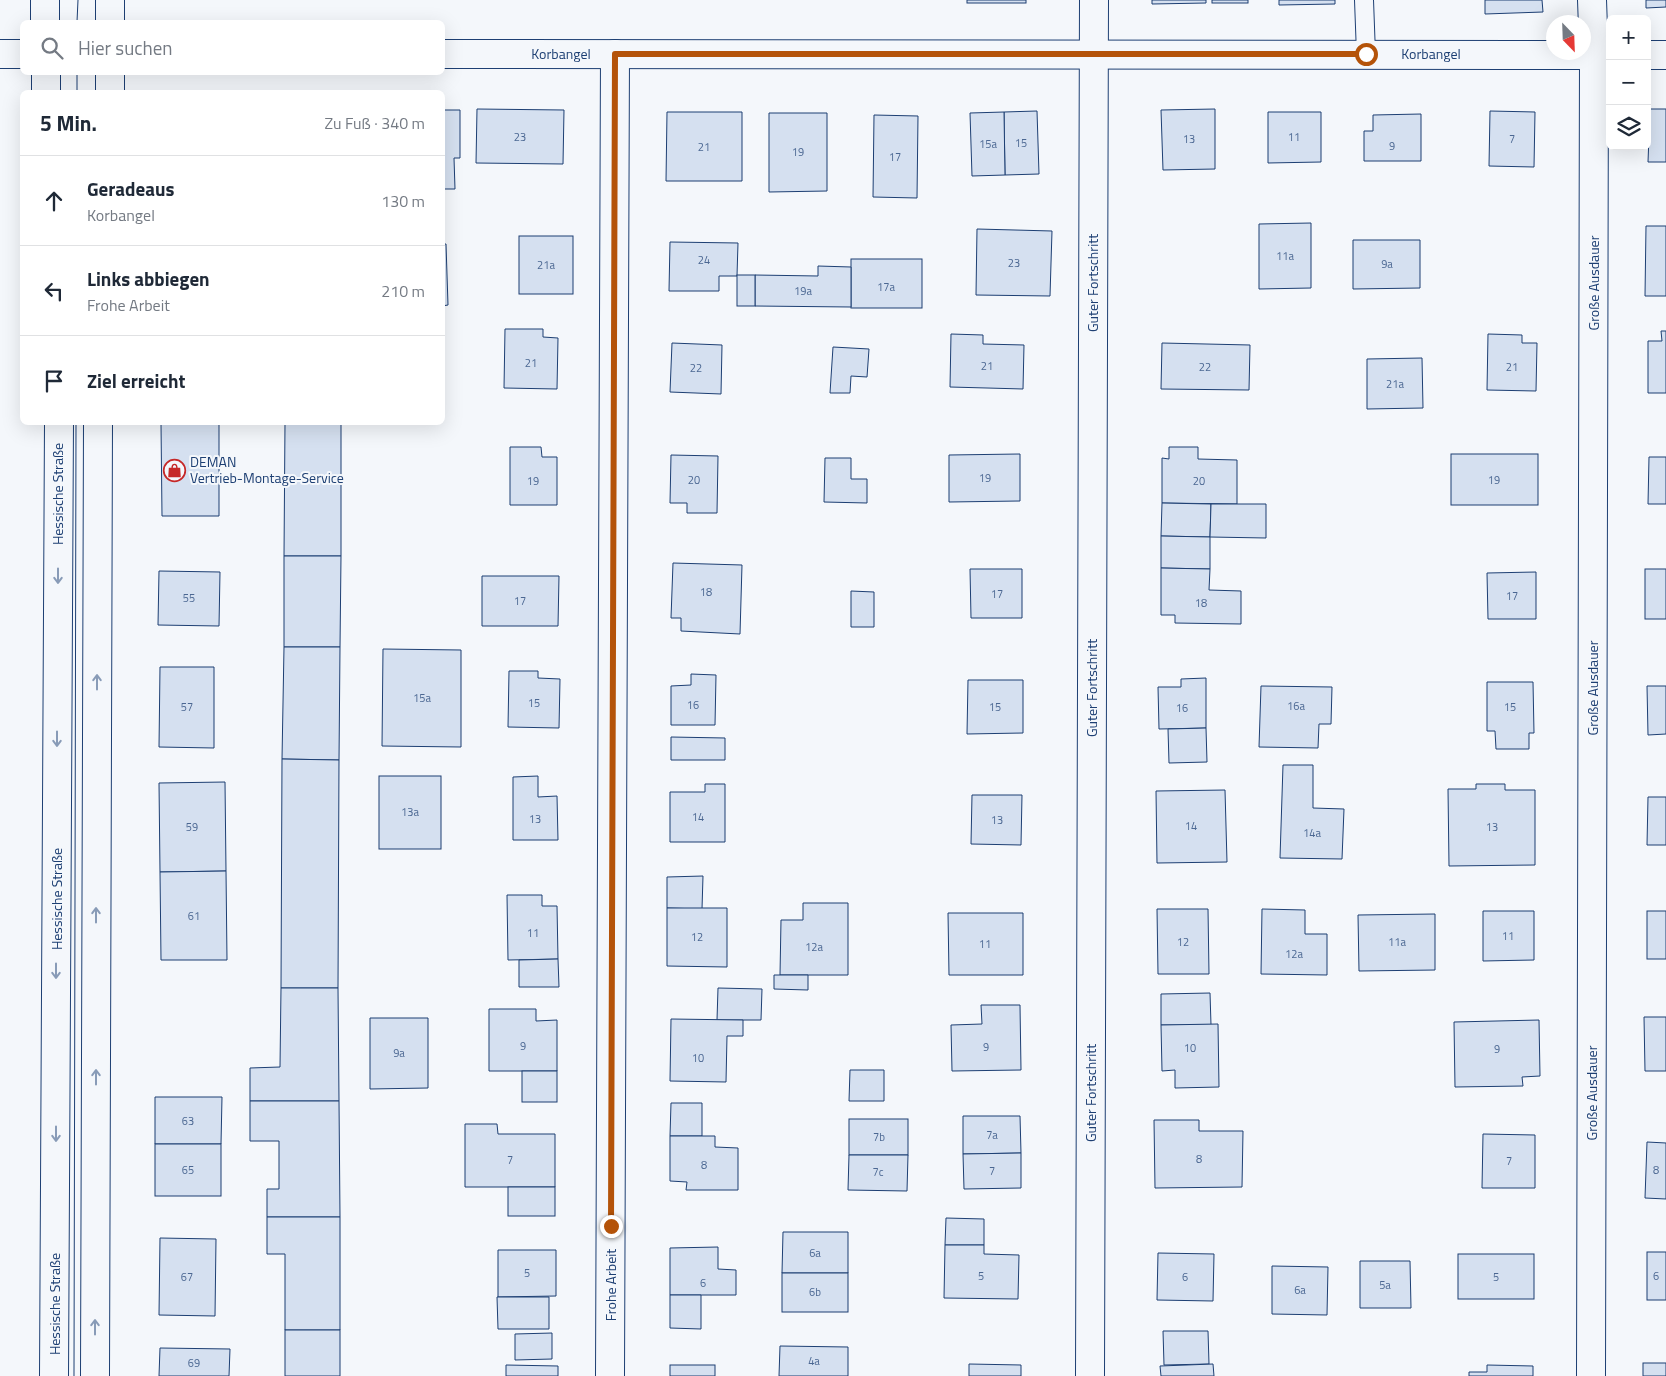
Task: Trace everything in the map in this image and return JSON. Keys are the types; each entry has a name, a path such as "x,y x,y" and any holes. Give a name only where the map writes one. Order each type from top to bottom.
{"street":[{"path":"45,0 45,20"},
{"path":"110,0 110,20"},
{"name":"Guter Fortschritt","path":"1090,1376 1094,0"},
{"name":"Große Ausdauer","path":"1591,1376 1602,54 1592,0"},
{"path":"0,54 20,54"},
{"name":"Korbangel","path":"445,54 1602,54"},
{"name":"Frohe Arbeit","path":"610,1376 615,54"},
{"path":"1651,55 1666,55"},
{"path":"46,75 46,90"},
{"path":"110,75 110,90"},
{"name":"Hessische Straße","path":"54,1376 59,425"},
{"path":"95,1376 98,425"}],"lane":[{"path":"1364,0 1366,54"}],"building":[{"path":"967,0 1026,0 1026,3 967,3"},
{"path":"1152,0 1206,0 1206,3 1152,4"},
{"path":"1212,0 1248,0 1248,3 1212,3"},
{"path":"1279,0 1335,0 1335,4 1279,5"},
{"path":"1485,0 1542,0 1543,12 1485,14"},
{"path":"1646,0 1666,0 1666,7 1646,8"},
{"path":"477,109 564,110 563,164 476,163"},
{"path":"1215,109 1215,169 1163,170 1161,110"},
{"path":"1651,109 1666,109 1666,162 1648,162 1648,150 1651,150"},
{"path":"445,110 460,110 460,158 454,158 455,189 445,189"},
{"path":"1037,111 1039,174 1005,175 1004,112"},
{"path":"1490,111 1535,112 1534,167 1489,166"},
{"path":"667,112 742,112 742,181 666,181"},
{"path":"1004,112 1005,175 972,176 970,113"},
{"path":"1268,112 1321,112 1321,162 1268,163"},
{"path":"769,113 827,113 827,191 769,192"},
{"path":"1421,114 1421,161 1364,161 1364,131 1373,131 1373,115"},
{"path":"874,115 918,116 917,198 873,197"},
{"path":"1311,223 1311,288 1259,289 1259,224"},
{"path":"1646,226 1666,226 1666,296 1645,296"},
{"path":"977,229 1052,231 1050,296 976,295"},
{"path":"519,236 573,236 573,294 519,294"},
{"path":"1353,240 1420,240 1420,288 1353,289"},
{"path":"670,242 738,243 737,276 719,276 719,291 669,291"},
{"path":"445,244 446,244 448,305 445,306"},
{"path":"851,259 922,259 922,308 851,308"},
{"path":"818,266 851,267 851,307 755,306 755,275 818,276"},
{"path":"737,275 755,275 755,306 737,306"},
{"path":"505,329 543,329 543,337 558,338 557,389 504,388"},
{"path":"1661,331 1666,331 1666,393 1648,393 1648,341 1662,341"},
{"path":"951,334 983,335 983,344 1024,345 1023,389 950,387"},
{"path":"1488,334 1522,335 1522,343 1537,343 1536,391 1487,390"},
{"path":"672,343 722,345 721,394 670,392"},
{"path":"1162,343 1250,345 1249,390 1161,389"},
{"path":"833,347 869,349 867,377 851,376 850,393 830,393"},
{"path":"1422,358 1423,408 1367,409 1367,359"},
{"path":"161,425 219,425 219,516 162,516"},
{"path":"285,425 341,425 341,556 284,556"},
{"path":"510,447 541,447 542,457 557,457 557,505 510,505"},
{"path":"1169,447 1198,447 1198,459 1237,460 1237,504 1162,503 1162,458 1169,459"},
{"path":"1020,454 1020,501 949,502 949,455"},
{"path":"1451,454 1538,454 1538,505 1451,505"},
{"path":"671,455 718,456 717,513 687,513 687,503 670,503"},
{"path":"1649,457 1666,457 1666,504 1648,504"},
{"path":"825,458 851,458 851,479 867,479 867,503 824,502"},
{"path":"1162,503 1211,504 1210,537 1161,536"},
{"path":"1211,504 1266,504 1266,538 1210,537"},
{"path":"1161,536 1210,537 1210,569 1161,568"},
{"path":"284,556 341,556 340,647 284,647"},
{"path":"673,563 742,565 740,634 681,631 681,618 671,618"},
{"path":"1161,568 1210,569 1209,590 1241,591 1241,624 1175,623 1175,615 1161,615"},
{"path":"970,569 1022,569 1022,618 971,618"},
{"path":"1645,569 1666,569 1666,619 1645,619"},
{"path":"159,571 220,572 219,626 158,625"},
{"path":"1536,572 1536,619 1488,619 1487,573"},
{"path":"482,576 559,576 558,626 482,626"},
{"path":"851,591 874,592 874,627 851,627"},
{"path":"284,647 340,647 339,760 282,759"},
{"path":"383,649 461,650 461,747 382,746"},
{"path":"160,667 214,667 214,748 159,747"},
{"path":"509,671 538,671 538,678 560,679 559,728 508,727"},
{"path":"691,674 716,675 715,725 671,725 671,686 691,685"},
{"path":"1206,678 1206,728 1159,729 1158,687 1181,687 1181,679"},
{"path":"968,680 1023,680 1023,733 967,734"},
{"path":"1487,682 1533,682 1534,733 1529,733 1529,749 1496,749 1495,731 1487,731"},
{"path":"1261,686 1332,687 1331,724 1319,724 1318,748 1259,747"},
{"path":"1647,686 1666,686 1666,734 1648,735"},
{"path":"1206,728 1207,762 1169,763 1168,729"},
{"path":"671,737 725,738 725,760 671,760"},
{"path":"282,759 339,760 338,988 281,988"},
{"path":"1283,765 1313,765 1313,808 1344,809 1342,859 1280,858"},
{"path":"379,776 441,776 441,849 379,849"},
{"path":"538,776 538,797 557,796 558,840 513,840 513,777"},
{"path":"225,782 226,871 160,872 159,783"},
{"path":"705,784 725,784 725,842 670,842 670,792 705,792"},
{"path":"1476,784 1505,784 1505,790 1535,790 1535,865 1449,866 1448,789 1476,789"},
{"path":"1225,790 1227,862 1157,863 1156,791"},
{"path":"972,795 1022,795 1021,845 971,844"},
{"path":"1648,797 1666,797 1666,845 1647,845"},
{"path":"226,871 227,960 161,960 160,872"},
{"path":"703,876 702,909 667,908 667,877"},
{"path":"507,895 542,895 542,906 557,906 558,959 508,960"},
{"path":"803,903 848,903 848,975 780,975 781,920 803,920"},
{"path":"667,908 727,908 727,967 667,966"},
{"path":"1157,909 1208,909 1209,974 1158,974"},
{"path":"1262,909 1305,910 1305,934 1327,934 1327,975 1261,974"},
{"path":"1483,911 1534,911 1534,960 1483,961"},
{"path":"1647,911 1666,911 1666,959 1647,959"},
{"path":"948,913 1023,913 1023,975 949,975"},
{"path":"1435,914 1435,970 1359,971 1358,915"},
{"path":"558,959 559,987 519,987 519,960"},
{"path":"774,975 808,975 808,990 774,989"},
{"path":"281,988 338,988 339,1101 250,1101 250,1068 280,1067"},
{"path":"718,988 762,989 761,1020 717,1020"},
{"path":"1210,993 1211,1025 1161,1025 1161,994"},
{"path":"981,1005 1020,1005 1021,1070 952,1071 951,1025 982,1024"},
{"path":"489,1009 536,1009 536,1021 557,1020 557,1071 489,1071"},
{"path":"1644,1017 1666,1017 1666,1071 1645,1071"},
{"path":"370,1018 428,1018 428,1088 370,1089"},
{"path":"671,1019 743,1020 743,1036 727,1036 726,1082 670,1081"},
{"path":"1539,1020 1540,1076 1522,1077 1523,1086 1455,1087 1454,1022"},
{"path":"1218,1024 1219,1087 1175,1088 1175,1070 1162,1071 1161,1025"},
{"path":"850,1070 884,1070 884,1101 849,1101"},
{"path":"522,1071 557,1071 557,1102 522,1102"},
{"path":"155,1097 222,1097 221,1144 155,1144"},
{"path":"250,1101 339,1101 340,1217 267,1217 267,1189 279,1189 279,1141 250,1141"},
{"path":"671,1103 702,1103 702,1136 670,1136"},
{"path":"963,1116 1020,1116 1021,1153 963,1154"},
{"path":"849,1119 908,1119 908,1155 849,1155"},
{"path":"1154,1120 1199,1120 1199,1131 1243,1131 1242,1187 1155,1188"},
{"path":"465,1124 497,1124 498,1134 555,1134 555,1187 465,1187"},
{"path":"1483,1134 1535,1135 1535,1188 1482,1188"},
{"path":"670,1136 715,1136 715,1147 738,1148 738,1190 686,1190 687,1182 670,1181"},
{"path":"1647,1142 1666,1143 1666,1199 1645,1198"},
{"path":"155,1144 221,1144 221,1196 155,1196"},
{"path":"1021,1153 1021,1188 964,1189 963,1154"},
{"path":"849,1155 908,1155 907,1191 848,1190"},
{"path":"508,1187 555,1187 555,1216 508,1216"},
{"path":"267,1217 340,1217 340,1330 285,1330 285,1254 267,1254"},
{"path":"946,1218 984,1219 984,1245 945,1245"},
{"path":"783,1232 848,1232 848,1273 782,1273"},
{"path":"160,1238 216,1239 215,1316 159,1315"},
{"path":"945,1245 984,1245 984,1254 1019,1255 1018,1299 944,1298"},
{"path":"718,1247 718,1269 736,1270 736,1295 670,1295 670,1248"},
{"path":"498,1250 556,1250 556,1296 498,1297"},
{"path":"1647,1252 1666,1252 1666,1300 1647,1300"},
{"path":"1158,1253 1214,1254 1213,1301 1157,1300"},
{"path":"1458,1254 1534,1254 1534,1299 1458,1299"},
{"path":"1360,1261 1410,1261 1411,1308 1360,1308"},
{"path":"1272,1266 1328,1267 1327,1315 1272,1314"},
{"path":"782,1273 848,1273 848,1312 782,1312"},
{"path":"670,1295 701,1295 701,1329 670,1328"},
{"path":"497,1297 549,1297 549,1329 498,1329"},
{"path":"285,1330 340,1330 340,1376 285,1376"},
{"path":"1163,1331 1208,1331 1209,1364 1164,1365"},
{"path":"552,1333 552,1359 515,1360 515,1334"},
{"path":"780,1346 848,1347 848,1376 779,1376"},
{"path":"160,1348 230,1349 229,1376 159,1376"},
{"path":"1643,1363 1666,1363 1666,1376 1643,1376"},
{"path":"969,1364 1021,1365 1021,1376 969,1376"},
{"path":"1213,1364 1214,1376 1161,1376 1160,1366"},
{"path":"506,1365 558,1366 558,1376 506,1376"},
{"path":"670,1365 715,1365 715,1376 670,1376"},
{"path":"1487,1365 1533,1366 1533,1376 1469,1376 1469,1372 1487,1372"}],"tram line":[{"path":"77,20 78,0"},
{"path":"77,75 77,90"},
{"path":"74,1376 76,425"}],"place":[{"name":"DEMAN Vertrieb-Montage-Service","path":"174,470"}],"route":[{"path":"611,1226 615,54 1366,54"}]}
